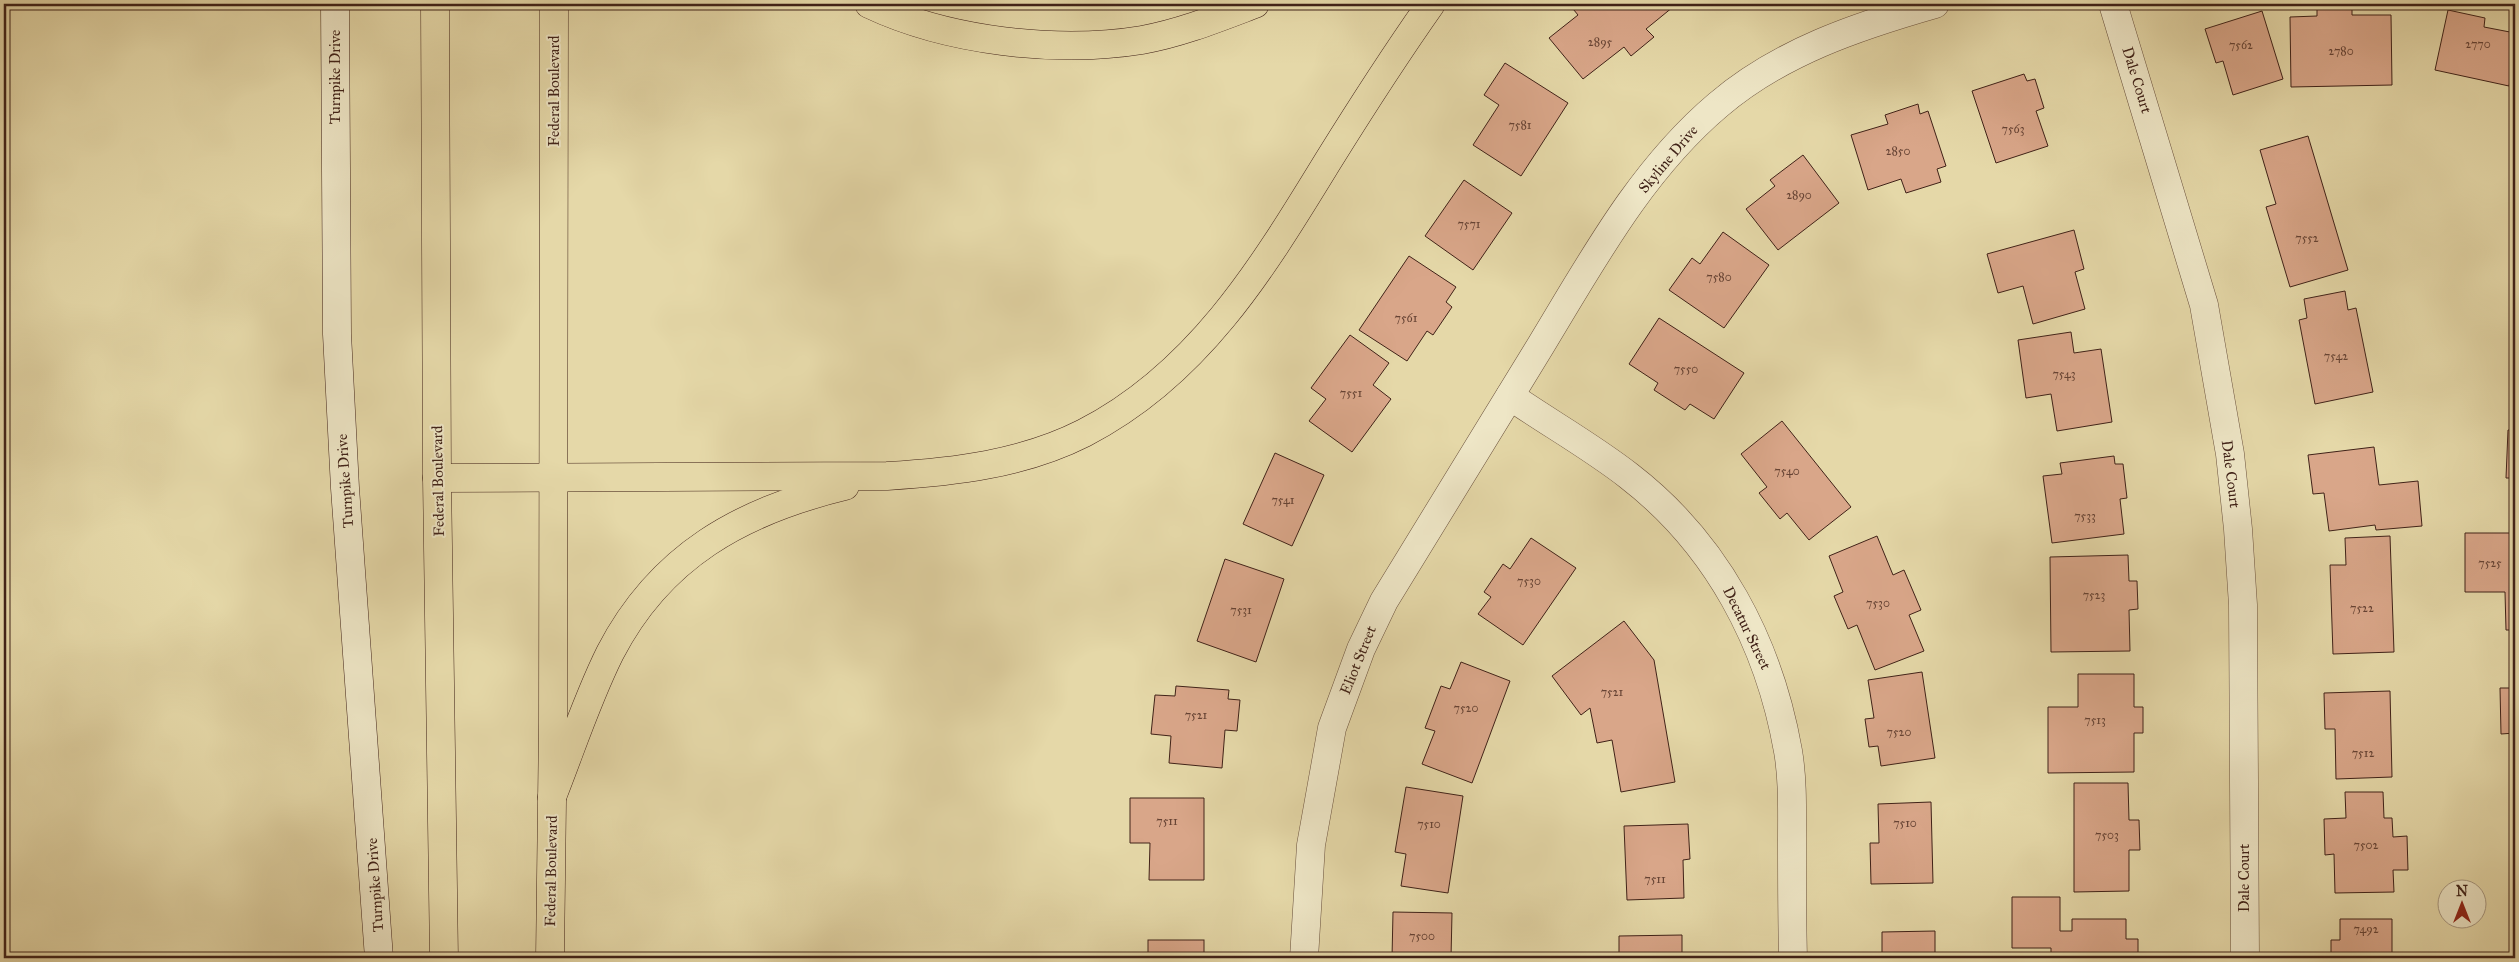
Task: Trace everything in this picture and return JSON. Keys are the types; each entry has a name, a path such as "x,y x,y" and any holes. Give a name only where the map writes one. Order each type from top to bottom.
{"main road":[{"name":"Federal Boulevard","path":"435,4 437,478 444,958"},
{"name":"Federal Boulevard","path":"550,958 554,4"},
{"path":"869,4 941,29 1023,44 1086,44 1142,40 1200,25 1255,4"},
{"path":"437,478 887,476 969,468 1007,461 1083,433 1114,416 1168,373 1220,323 1244,293 1430,4"},
{"path":"552,797 610,653 652,589 674,567 701,545 730,526 765,510 802,497 887,476"}],"street":[{"name":"Turnpike Drive","path":"335,4 337,348 379,958"},
{"name":"Skyline Drive","path":"1510,396 1609,234 1659,165 1683,137 1719,104 1750,81 1788,58 1828,39 1872,22 1935,4"},
{"name":"Dale Court","path":"2113,4 2204,305 2230,454 2238,529 2242,605 2244,958"},
{"name":"Eliot Street","path":"1304,958 1311,845 1332,728 1361,648 1384,601 1510,396"},
{"name":"Decatur Street","path":"1510,396 1629,476 1652,496 1697,543 1733,594 1762,651 1772,682 1788,752 1792,797 1792,958"}],"building":[{"path":"1569,4 1671,4 1673,7 1646,29 1654,37 1631,56 1624,47 1583,79 1549,38 1578,15"},
{"path":"2352,5 2352,15 2391,15 2392,85 2291,87 2290,17 2317,16 2317,6"},
{"path":"2448,10 2485,18 2484,27 2515,33 2515,56 2509,86 2435,70"},
{"path":"2262,11 2283,79 2233,95 2223,61 2216,63 2205,29"},
{"path":"1505,63 1568,103 1521,176 1473,145 1499,105 1484,95"},
{"path":"2024,74 2027,81 2035,79 2044,108 2036,111 2048,146 1996,163 1972,91"},
{"path":"1918,104 1920,114 1928,111 1946,166 1937,169 1941,182 1906,193 1901,179 1868,190 1851,135 1888,124 1885,115"},
{"path":"2308,136 2348,270 2290,287 2266,207 2276,204 2260,150"},
{"path":"1803,155 1839,203 1778,250 1746,209 1775,186 1770,180"},
{"path":"1464,180 1512,213 1473,270 1425,236"},
{"path":"2074,230 2084,269 2075,272 2085,309 2033,324 2023,286 1998,293 1987,254"},
{"path":"1723,232 1769,265 1724,328 1669,290 1692,258 1700,264"},
{"path":"1409,256 1456,287 1446,302 1452,307 1433,335 1427,331 1407,361 1359,330"},
{"path":"2345,291 2348,310 2356,308 2373,392 2315,404 2299,320 2307,318 2304,299"},
{"path":"1659,318 1744,373 1714,419 1690,404 1685,410 1654,390 1658,383 1629,364"},
{"path":"2071,332 2074,353 2101,349 2112,422 2057,431 2051,394 2026,398 2018,340"},
{"path":"1350,335 1389,363 1373,385 1391,399 1352,452 1309,421 1326,399 1311,388"},
{"path":"1782,421 1851,507 1809,540 1787,513 1780,519 1759,493 1767,487 1741,454"},
{"path":"2508,430 2515,430 2515,478 2506,478"},
{"path":"2374,447 2379,485 2418,481 2422,526 2376,530 2375,525 2329,531 2324,493 2313,494 2308,455"},
{"path":"1275,453 1324,475 1292,546 1243,524"},
{"path":"2114,456 2115,464 2123,464 2127,498 2120,499 2124,534 2052,543 2043,476 2062,474 2060,463"},
{"path":"2465,533 2515,533 2515,630 2506,630 2505,592 2465,592"},
{"path":"1877,536 1893,575 1904,570 1921,610 1909,615 1924,651 1875,670 1857,625 1848,629 1834,596 1843,592 1829,556"},
{"path":"2390,536 2394,652 2333,654 2330,565 2346,565 2345,538"},
{"path":"1531,538 1576,568 1523,645 1478,614 1491,597 1484,592 1503,564 1510,569"},
{"path":"2128,555 2129,581 2137,581 2138,609 2129,610 2130,651 2051,652 2050,557"},
{"path":"1225,559 1284,579 1256,662 1197,641"},
{"path":"1624,621 1654,660 1675,782 1621,792 1612,740 1597,743 1590,708 1581,715 1552,676"},
{"path":"1461,662 1510,681 1472,783 1422,764 1435,731 1425,728 1441,686 1450,689"},
{"path":"1922,672 1935,758 1881,766 1878,746 1869,747 1865,719 1874,718 1868,680"},
{"path":"2078,674 2134,674 2134,707 2143,707 2143,733 2134,733 2134,772 2048,773 2048,707 2078,707"},
{"path":"1176,686 1229,690 1228,699 1240,700 1237,731 1225,730 1222,768 1169,763 1171,736 1151,734 1155,695 1175,696"},
{"path":"2500,688 2515,688 2515,733 2501,734"},
{"path":"2390,691 2392,777 2336,779 2335,729 2325,729 2324,693"},
{"path":"2074,783 2128,783 2129,820 2139,820 2140,850 2129,850 2129,891 2074,892"},
{"path":"1406,787 1463,796 1448,893 1401,886 1406,854 1395,852"},
{"path":"2345,792 2383,792 2384,818 2392,818 2393,837 2407,836 2408,870 2393,870 2394,892 2335,893 2334,854 2325,855 2324,819 2346,818"},
{"path":"1130,798 1204,798 1204,880 1149,880 1150,843 1130,843"},
{"path":"1931,802 1933,883 1871,884 1870,843 1879,843 1878,804"},
{"path":"1688,824 1690,859 1683,860 1684,898 1627,900 1624,826"},
{"path":"2012,897 2060,897 2060,931 2072,931 2072,919 2126,919 2126,939 2138,939 2138,958 2051,958 2051,948 2012,948"},
{"path":"1393,912 1452,913 1451,958 1392,958"},
{"path":"2340,919 2392,919 2392,958 2331,958 2331,940 2340,940"},
{"path":"1935,931 1935,958 1882,958 1882,932"},
{"path":"1682,935 1682,958 1619,958 1619,936"},
{"path":"1148,940 1204,940 1204,958 1148,958"}]}
